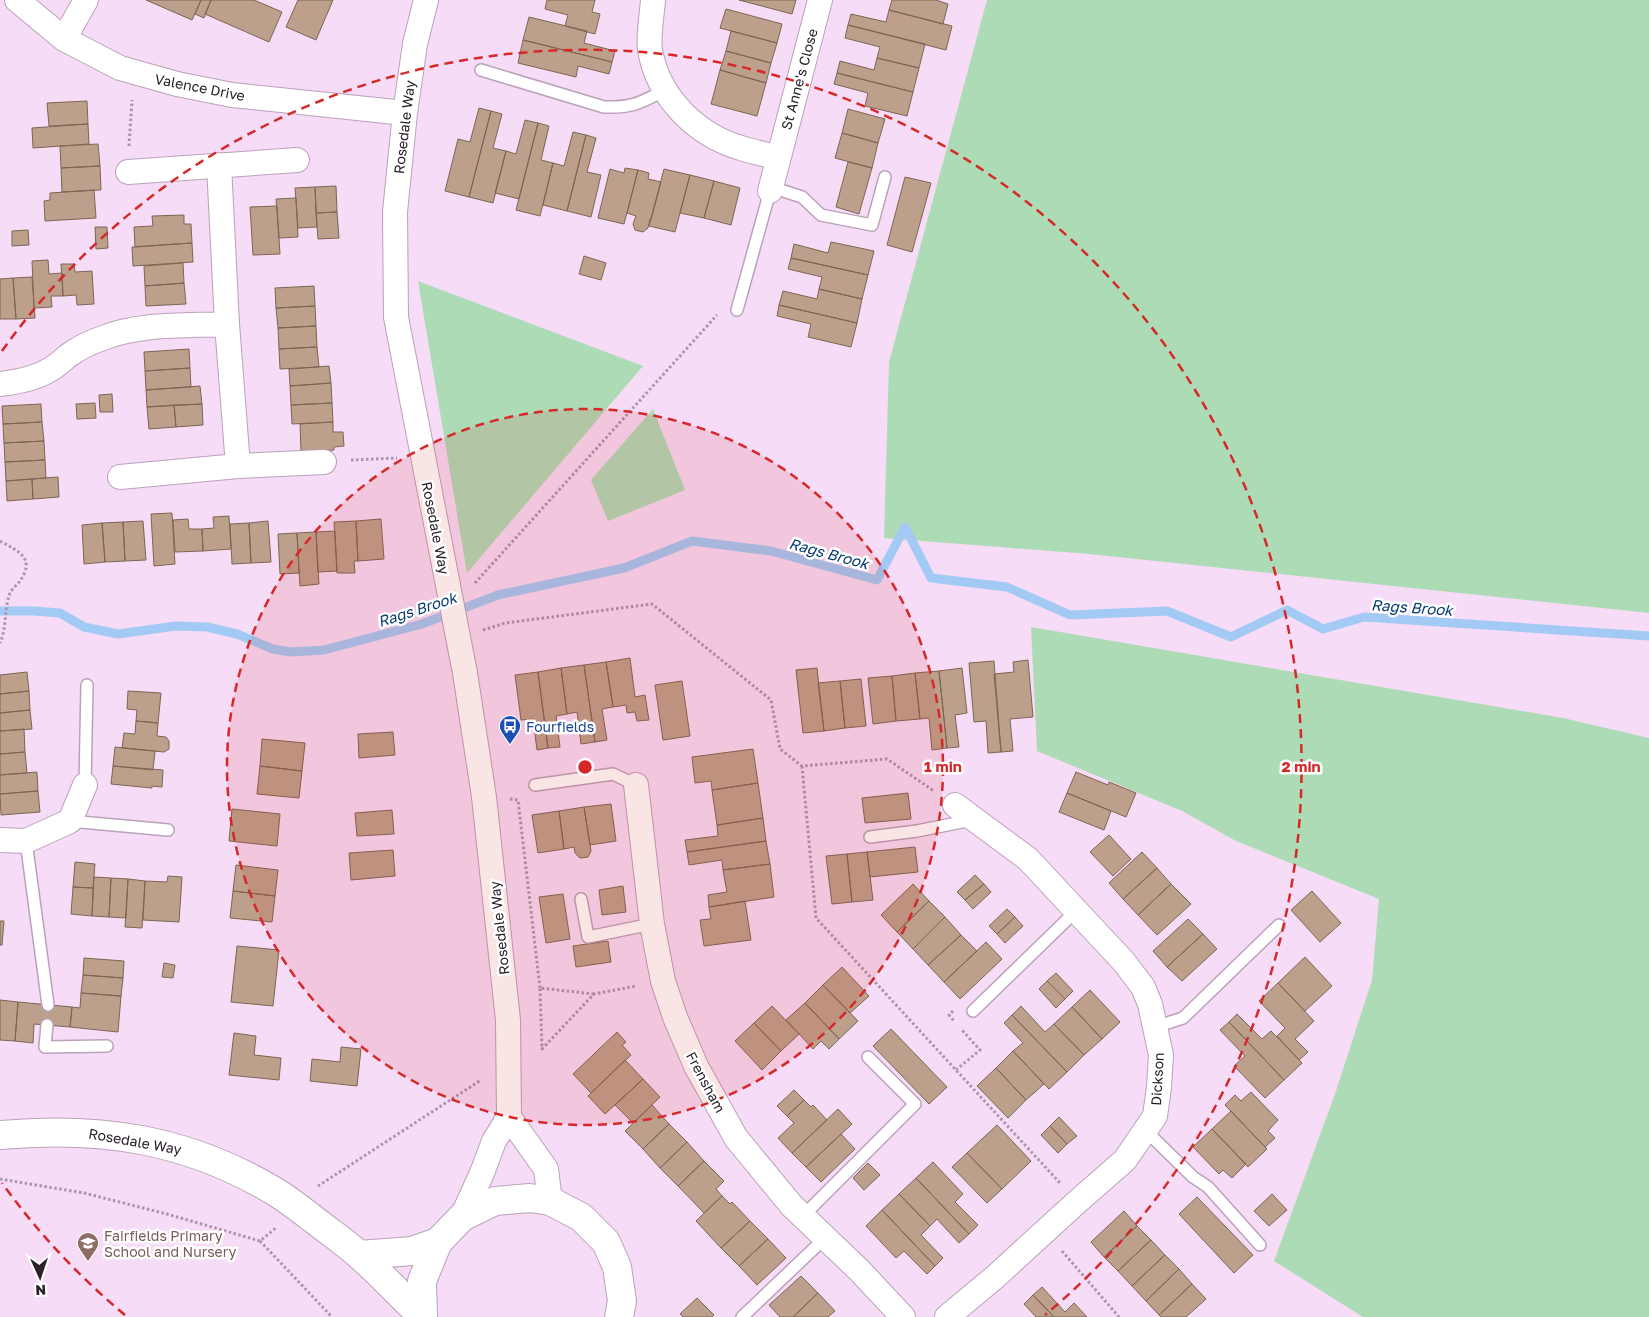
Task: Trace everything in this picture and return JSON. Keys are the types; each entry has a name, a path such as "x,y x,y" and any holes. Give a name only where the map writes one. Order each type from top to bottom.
{"street":[{"name":"Valence Drive","path":"17,0 64,39 120,68 133,72 177,84 232,95 405,113"},
{"path":"64,39 86,0"},
{"name":"Rosedale Way","path":"423,1316 422,1281 438,1242 462,1217 494,1141 509,1117 508,1020 484,796 465,673 451,609 396,317 395,212 405,113 415,44 426,0"},
{"path":"653,0 650,48 657,76 669,98 686,118 715,137 739,148 778,158"},
{"name":"St Anne's Close","path":"771,189 820,0"},
{"path":"128,172 297,160"},
{"path":"219,165 227,324 238,466"},
{"path":"0,384 35,376 53,368 69,355 85,346 116,333 139,328 227,324"},
{"path":"120,477 238,466 324,462"},
{"path":"0,840 26,841 70,821 85,785"},
{"name":"Frensham","path":"636,785 652,924 664,980 675,1017 696,1066 736,1138 792,1206 903,1317"},
{"name":"Dickson","path":"947,1317 996,1277 1125,1160 1154,1116 1159,1087 1161,1055 1150,1004 1142,987 1124,962 1028,859 955,805"},
{"path":"509,1117 546,1169 550,1201"},
{"name":"Rosedale Way","path":"0,1135 78,1131 116,1135 194,1152 230,1167 276,1191 359,1255 423,1316"},
{"name":"Rosedale Way","path":"462,1217 495,1201 530,1198 550,1201 581,1217 606,1242 618,1267 620,1304"},
{"name":"Rosedale Way","path":"359,1255 412,1251 438,1242"},
{"path":"620,1304 641,1317"}],"lane":[{"path":"481,70 604,107 623,108 638,104 665,90"},
{"path":"737,310 771,189 802,197 821,215 872,225 884,177"},
{"path":"85,785 87,685"},
{"path":"535,785 613,774 636,785"},
{"path":"870,837 917,831 974,819"},
{"path":"70,821 168,830"},
{"path":"26,841 48,1005"},
{"path":"582,899 588,937 652,924"},
{"path":"973,1011 1076,910"},
{"path":"1156,1027 1183,1018 1279,925"},
{"path":"46,1025 45,1047 107,1046"},
{"path":"803,1216 915,1104 868,1056"},
{"path":"1145,1130 1193,1177 1208,1187 1260,1245"},
{"path":"742,1317 825,1238"}],"path":[{"path":"128,172 133,72"},
{"path":"451,609 717,316 720,307"},
{"path":"324,462 422,456"},
{"path":"0,541 22,554 27,564 27,570 10,593 0,643"},
{"path":"458,637 505,624 652,604 771,700 780,749 802,766 887,760 955,805"},
{"path":"802,766 816,918 1077,1202"},
{"path":"484,796 518,800 540,988 542,1049 594,994"},
{"path":"540,988 594,994 664,980"},
{"path":"956,1070 980,1050 949,1015 960,1005 973,1011"},
{"path":"316,1188 383,1143 439,1109 486,1076"},
{"path":"0,1179 84,1193 167,1214 260,1241 332,1317"},
{"path":"260,1241 279,1225"},
{"path":"1045,1231 1119,1317"}],"green space":[{"path":"987,0 1649,0 1649,613 1089,554 884,538 889,362"},
{"path":"418,281 643,366 467,573"},
{"path":"653,409 685,490 608,521 591,480"},
{"path":"1031,627 1563,718 1649,738 1649,1317 1363,1317 1274,1261 1335,1094 1372,980 1379,899 1236,841 1182,811 1037,751"}],"building":[{"path":"146,0 201,0 192,20"},
{"path":"201,0 211,0 204,18 195,14"},
{"path":"211,0 254,0 282,12 269,42 205,14"},
{"path":"298,0 333,0 316,40 286,27"},
{"path":"547,0 595,0 592,12 600,14 595,34 565,26 568,15 545,9"},
{"path":"739,0 796,0 792,14"},
{"path":"892,0 936,0 948,4 943,24 889,10"},
{"path":"726,9 782,24 777,43 720,28"},
{"path":"889,10 952,26 946,50 848,25 851,14 886,22"},
{"path":"529,17 587,31 584,43 615,51 612,62 523,40"},
{"path":"848,25 925,44 919,68 877,58 880,47 845,38"},
{"path":"731,31 777,43 771,63 726,51"},
{"path":"523,40 612,62 609,74 578,66 576,77 518,63"},
{"path":"726,51 771,63 766,83 720,70"},
{"path":"877,58 919,68 913,92 837,73 840,61 874,70"},
{"path":"720,70 766,83 757,116 711,104"},
{"path":"837,73 913,92 907,116 865,106 868,93 834,84"},
{"path":"87,101 88,124 49,126 47,103"},
{"path":"479,108 491,111 469,197 445,191 458,139 470,142"},
{"path":"848,109 885,119 878,143 842,133"},
{"path":"491,111 502,114 493,148 506,151 493,203 469,197"},
{"path":"525,120 538,123 519,199 495,193 506,151 516,154"},
{"path":"538,123 549,126 541,160 553,163 540,216 516,210"},
{"path":"88,124 89,144 33,148 32,128"},
{"path":"573,132 586,135 567,211 543,205 553,163 564,166"},
{"path":"842,133 878,143 872,168 835,158"},
{"path":"586,135 596,138 587,172 601,175 591,217 567,211"},
{"path":"98,144 100,166 61,168 60,146"},
{"path":"848,162 872,168 859,214 836,207"},
{"path":"100,166 101,190 62,192 61,168"},
{"path":"625,168 638,170 624,224 598,218 610,169 624,173"},
{"path":"664,169 690,175 675,232 649,226"},
{"path":"638,170 649,173 648,179 661,182 651,220 648,228 643,232 635,230 633,224 636,216 627,213"},
{"path":"690,175 714,181 704,218 680,213"},
{"path":"905,177 931,183 912,252 887,245"},
{"path":"714,181 740,188 731,225 704,218"},
{"path":"336,186 337,212 316,213 315,187"},
{"path":"315,187 317,227 298,228 295,188"},
{"path":"94,190 96,218 45,221 44,201 50,200 50,193"},
{"path":"296,198 298,237 279,238 276,199"},
{"path":"277,206 280,254 253,255 250,207"},
{"path":"337,212 339,238 318,239 316,213"},
{"path":"184,215 184,224 191,224 192,243 135,247 134,227 153,226 152,216"},
{"path":"95,227 107,227 108,248 96,249"},
{"path":"28,230 29,245 12,246 12,231"},
{"path":"831,242 874,251 868,275 791,258 794,244 828,253"},
{"path":"192,243 193,262 133,266 132,247"},
{"path":"584,256 606,263 601,280 579,274"},
{"path":"791,258 868,275 862,299 819,289 822,277 788,269"},
{"path":"48,260 49,274 62,273 63,296 51,296 52,307 34,308 32,261"},
{"path":"183,263 184,283 145,286 144,266"},
{"path":"61,264 74,264 75,272 92,271 94,304 77,305 76,295 63,296"},
{"path":"32,277 35,318 16,319 13,278"},
{"path":"13,278 16,319 0,319 0,279"},
{"path":"184,283 186,304 146,306 145,286"},
{"path":"314,286 315,306 276,308 275,288"},
{"path":"819,289 862,299 857,323 779,305 783,291 817,299"},
{"path":"779,305 857,323 851,347 808,337 811,324 777,316"},
{"path":"315,306 316,326 278,328 276,308"},
{"path":"316,326 317,347 279,349 278,328"},
{"path":"317,347 319,367 280,369 279,349"},
{"path":"189,349 190,368 145,371 144,352"},
{"path":"329,366 331,383 290,386 289,369"},
{"path":"190,368 191,387 146,390 145,371"},
{"path":"331,383 332,403 291,405 290,386"},
{"path":"200,386 202,404 147,407 146,390"},
{"path":"112,394 113,412 100,412 99,395"},
{"path":"95,403 96,418 77,419 76,404"},
{"path":"332,403 333,422 292,424 291,405"},
{"path":"41,404 42,422 3,424 2,406"},
{"path":"202,404 203,425 176,427 174,405"},
{"path":"174,405 176,427 149,429 147,407"},
{"path":"42,422 44,441 4,443 3,424"},
{"path":"333,422 333,432 343,432 344,446 334,447 334,450 301,452 300,424"},
{"path":"44,441 45,460 5,462 4,443"},
{"path":"45,460 46,478 6,481 5,462"},
{"path":"58,477 59,497 33,499 32,479"},
{"path":"32,479 33,499 7,501 6,481"},
{"path":"172,513 175,564 154,566 151,514"},
{"path":"229,516 231,549 203,551 202,529 214,528 213,517"},
{"path":"188,519 189,529 202,529 203,551 175,552 173,520"},
{"path":"381,519 384,559 358,561 356,521"},
{"path":"143,521 146,560 125,561 123,522"},
{"path":"268,521 271,562 251,563 249,523"},
{"path":"356,521 358,561 354,561 355,573 337,573 334,522"},
{"path":"123,522 125,561 105,562 102,523"},
{"path":"102,523 105,562 84,564 82,525"},
{"path":"249,523 251,563 232,564 230,524"},
{"path":"335,531 337,571 318,572 316,532"},
{"path":"316,532 319,584 300,586 297,533"},
{"path":"297,533 299,573 280,574 278,534"},
{"path":"630,658 635,697 645,695 649,720 637,721 635,712 627,713 626,705 613,707 606,662"},
{"path":"1028,660 1033,717 1010,719 1013,751 1001,752 994,674 1014,672 1013,662"},
{"path":"994,661 1001,752 988,753 986,721 974,722 969,663"},
{"path":"606,662 613,707 602,709 607,740 595,742 584,665"},
{"path":"584,665 595,742 581,744 577,712 567,714 561,668"},
{"path":"561,668 567,714 556,716 560,747 548,748 538,672"},
{"path":"817,668 824,731 803,733 796,670"},
{"path":"962,668 967,713 955,715 959,747 947,748 939,671"},
{"path":"939,671 947,748 932,750 929,718 920,719 915,673"},
{"path":"27,672 29,691 0,694 0,675"},
{"path":"538,672 548,748 537,750 533,719 521,720 515,675"},
{"path":"915,673 920,719 896,721 892,676"},
{"path":"892,676 896,721 873,724 868,678"},
{"path":"861,679 866,726 845,728 840,681"},
{"path":"682,681 690,736 663,740 655,685"},
{"path":"840,681 845,728 824,731 818,683"},
{"path":"29,691 30,710 0,713 0,694"},
{"path":"128,691 161,693 158,723 136,721 137,710 127,709"},
{"path":"30,710 32,729 0,731 0,713"},
{"path":"136,721 158,723 157,736 166,737 169,741 169,749 164,752 122,748 124,733 135,734"},
{"path":"24,729 25,752 0,754 0,731"},
{"path":"393,732 395,755 359,758 358,734"},
{"path":"262,739 305,743 302,771 260,766"},
{"path":"115,747 155,751 153,770 113,766"},
{"path":"753,749 758,783 712,790 711,781 695,783 692,757"},
{"path":"25,752 27,773 0,775 0,754"},
{"path":"113,766 163,770 162,787 152,786 152,788 111,784"},
{"path":"260,766 302,771 299,798 257,794"},
{"path":"37,772 38,791 0,794 0,775"},
{"path":"1076,772 1108,785 1109,782 1136,793 1126,817 1067,793"},
{"path":"758,783 763,818 717,825 712,790"},
{"path":"38,791 40,812 1,815 0,794"},
{"path":"908,793 911,819 865,823 862,798"},
{"path":"1067,793 1111,811 1104,830 1059,812"},
{"path":"611,804 616,841 590,845 584,807"},
{"path":"584,807 591,851 588,857 580,858 575,853 574,847 564,849 559,811"},
{"path":"232,809 280,814 277,846 229,841"},
{"path":"392,810 394,834 357,836 355,813"},
{"path":"559,811 564,849 538,853 532,815"},
{"path":"763,818 766,841 687,852 685,840 718,836 717,825"},
{"path":"1109,835 1131,859 1113,876 1090,852"},
{"path":"766,841 770,864 723,870 722,860 689,865 687,852"},
{"path":"915,847 918,872 870,877 867,852"},
{"path":"393,850 395,876 351,880 349,853"},
{"path":"867,852 873,900 852,902 847,854"},
{"path":"1142,852 1157,868 1123,899 1109,883"},
{"path":"847,854 852,902 832,904 826,856"},
{"path":"75,862 95,864 93,888 73,887"},
{"path":"770,864 774,897 709,907 708,895 727,892 723,870"},
{"path":"236,865 278,870 275,896 233,891"},
{"path":"1157,868 1171,884 1138,915 1123,899"},
{"path":"975,875 984,884 965,900 957,892"},
{"path":"168,876 182,877 179,922 143,920 145,881 167,882"},
{"path":"94,877 111,878 109,917 92,916"},
{"path":"111,878 128,879 126,918 109,917"},
{"path":"128,879 145,881 142,928 125,927"},
{"path":"913,884 929,901 897,932 881,915"},
{"path":"984,884 991,892 973,909 965,900"},
{"path":"1171,884 1191,904 1157,935 1138,915"},
{"path":"623,886 626,912 602,915 599,890"},
{"path":"73,887 93,888 92,916 71,914"},
{"path":"233,891 275,896 272,922 230,918"},
{"path":"1312,891 1341,923 1320,942 1291,910"},
{"path":"563,894 570,939 546,943 539,897"},
{"path":"745,901 751,940 704,946 700,920 711,919 709,907"},
{"path":"929,901 945,917 913,949 897,932"},
{"path":"1007,909 1015,917 997,934 989,926"},
{"path":"945,917 961,935 928,965 913,949"},
{"path":"1015,917 1023,926 1005,943 997,934"},
{"path":"1188,919 1203,934 1167,967 1153,951"},
{"path":"0,921 4,921 2,945 0,945"},
{"path":"1203,934 1217,949 1182,981 1167,967"},
{"path":"961,935 977,951 944,982 928,965"},
{"path":"608,941 611,962 576,967 573,946"},
{"path":"986,942 1002,959 960,999 944,982"},
{"path":"237,946 279,950 273,1006 231,1002"},
{"path":"1305,957 1332,986 1305,1011 1278,983"},
{"path":"84,958 124,961 123,978 83,975"},
{"path":"164,963 175,965 173,978 162,977"},
{"path":"842,967 869,996 850,1013 823,985"},
{"path":"1056,973 1073,991 1065,999 1047,981"},
{"path":"83,975 123,978 121,996 81,993"},
{"path":"1047,981 1065,999 1056,1008 1039,989"},
{"path":"1278,983 1314,1021 1295,1039 1308,1052 1299,1060 1277,1036 1285,1028 1259,1001"},
{"path":"823,985 858,1021 839,1039 805,1003"},
{"path":"1090,990 1120,1022 1102,1039 1072,1007"},
{"path":"81,993 121,996 118,1032 70,1027 72,1007 80,1008"},
{"path":"0,1000 18,1002 15,1041 0,1040"},
{"path":"18,1002 72,1007 70,1027 34,1024 33,1043 15,1041"},
{"path":"805,1003 839,1039 829,1049 821,1041 813,1049 786,1020"},
{"path":"772,1006 799,1034 781,1051 754,1023"},
{"path":"1021,1006 1045,1032 1054,1024 1084,1055 1067,1072 1012,1015"},
{"path":"1072,1007 1102,1039 1084,1055 1054,1024"},
{"path":"1237,1014 1262,1039 1271,1031 1302,1063 1284,1080 1229,1022"},
{"path":"1012,1015 1067,1072 1049,1089 1013,1051 1023,1043 1004,1023"},
{"path":"1229,1022 1284,1080 1265,1098 1234,1066 1245,1056 1220,1030"},
{"path":"754,1023 781,1051 762,1070 735,1041"},
{"path":"891,1029 947,1087 929,1104 873,1046"},
{"path":"617,1032 626,1042 622,1045 631,1055 591,1093 573,1074"},
{"path":"234,1033 256,1036 254,1055 281,1058 279,1080 229,1075"},
{"path":"341,1047 361,1049 357,1086 310,1081 312,1059 340,1062"},
{"path":"1013,1051 1044,1084 1026,1100 996,1068"},
{"path":"625,1060 643,1079 605,1114 588,1096"},
{"path":"996,1068 1026,1100 1008,1118 977,1086"},
{"path":"643,1079 660,1097 633,1123 615,1105"},
{"path":"794,1090 804,1100 787,1116 777,1106"},
{"path":"1251,1092 1278,1120 1268,1131 1275,1138 1265,1147 1225,1105 1235,1095 1241,1101"},
{"path":"804,1100 811,1107 813,1105 827,1120 792,1153 778,1138 794,1123 787,1116"},
{"path":"652,1105 669,1124 643,1149 625,1131"},
{"path":"838,1109 852,1124 806,1167 792,1153"},
{"path":"1231,1111 1267,1149 1248,1167 1212,1129"},
{"path":"1059,1117 1077,1136 1067,1144 1050,1126"},
{"path":"669,1124 687,1142 660,1168 643,1149"},
{"path":"997,1125 1031,1161 1002,1189 967,1153"},
{"path":"1050,1126 1067,1144 1058,1153 1041,1135"},
{"path":"1212,1129 1246,1164 1232,1178 1223,1170 1219,1174 1193,1147"},
{"path":"841,1134 855,1149 821,1182 806,1167"},
{"path":"687,1142 704,1161 678,1186 660,1168"},
{"path":"967,1153 1002,1189 987,1203 952,1167"},
{"path":"704,1161 724,1181 716,1189 722,1196 704,1213 678,1186"},
{"path":"933,1162 963,1194 955,1202 978,1225 969,1234 916,1178"},
{"path":"868,1163 880,1175 864,1190 853,1178"},
{"path":"916,1178 969,1234 959,1243 937,1219 930,1226 899,1194"},
{"path":"899,1194 930,1226 921,1235 943,1258 935,1266 882,1210"},
{"path":"1272,1194 1287,1210 1269,1226 1254,1211"},
{"path":"722,1196 730,1204 732,1202 750,1221 721,1248 696,1221"},
{"path":"1197,1197 1253,1255 1234,1273 1179,1214"},
{"path":"882,1210 935,1266 927,1274 904,1251 896,1258 866,1226"},
{"path":"1124,1211 1137,1226 1104,1257 1091,1242"},
{"path":"750,1221 768,1239 739,1266 721,1248"},
{"path":"1137,1226 1151,1240 1118,1271 1104,1257"},
{"path":"768,1239 786,1258 757,1285 739,1266"},
{"path":"1151,1240 1165,1255 1132,1286 1118,1271"},
{"path":"1165,1255 1179,1269 1146,1301 1132,1286"},
{"path":"1179,1269 1192,1284 1159,1315 1146,1301"},
{"path":"801,1276 818,1293 793,1317 780,1317 769,1305"},
{"path":"1192,1284 1206,1299 1186,1317 1161,1317 1159,1315"},
{"path":"1042,1287 1065,1312 1074,1303 1087,1317 1054,1317 1033,1295"},
{"path":"818,1293 835,1311 828,1317 793,1317"},
{"path":"1033,1295 1054,1317 1036,1317 1024,1304"},
{"path":"697,1298 714,1315 712,1317 683,1317 680,1314"}],"waterway":[{"name":"Rags Brook","path":"0,611 60,613 84,627 118,634 176,626 207,627 237,634 273,649 291,652 324,650 422,624 498,595 624,568 692,541 771,551 877,580 905,527 931,578 1007,587 1070,615 1167,611 1231,637 1287,610 1323,629 1364,617 1649,636"}],"place":[{"name":"Fourfields","path":"510,745"},
{"name":"Fairfields Primary School and Nursery","path":"88,1262"}]}
